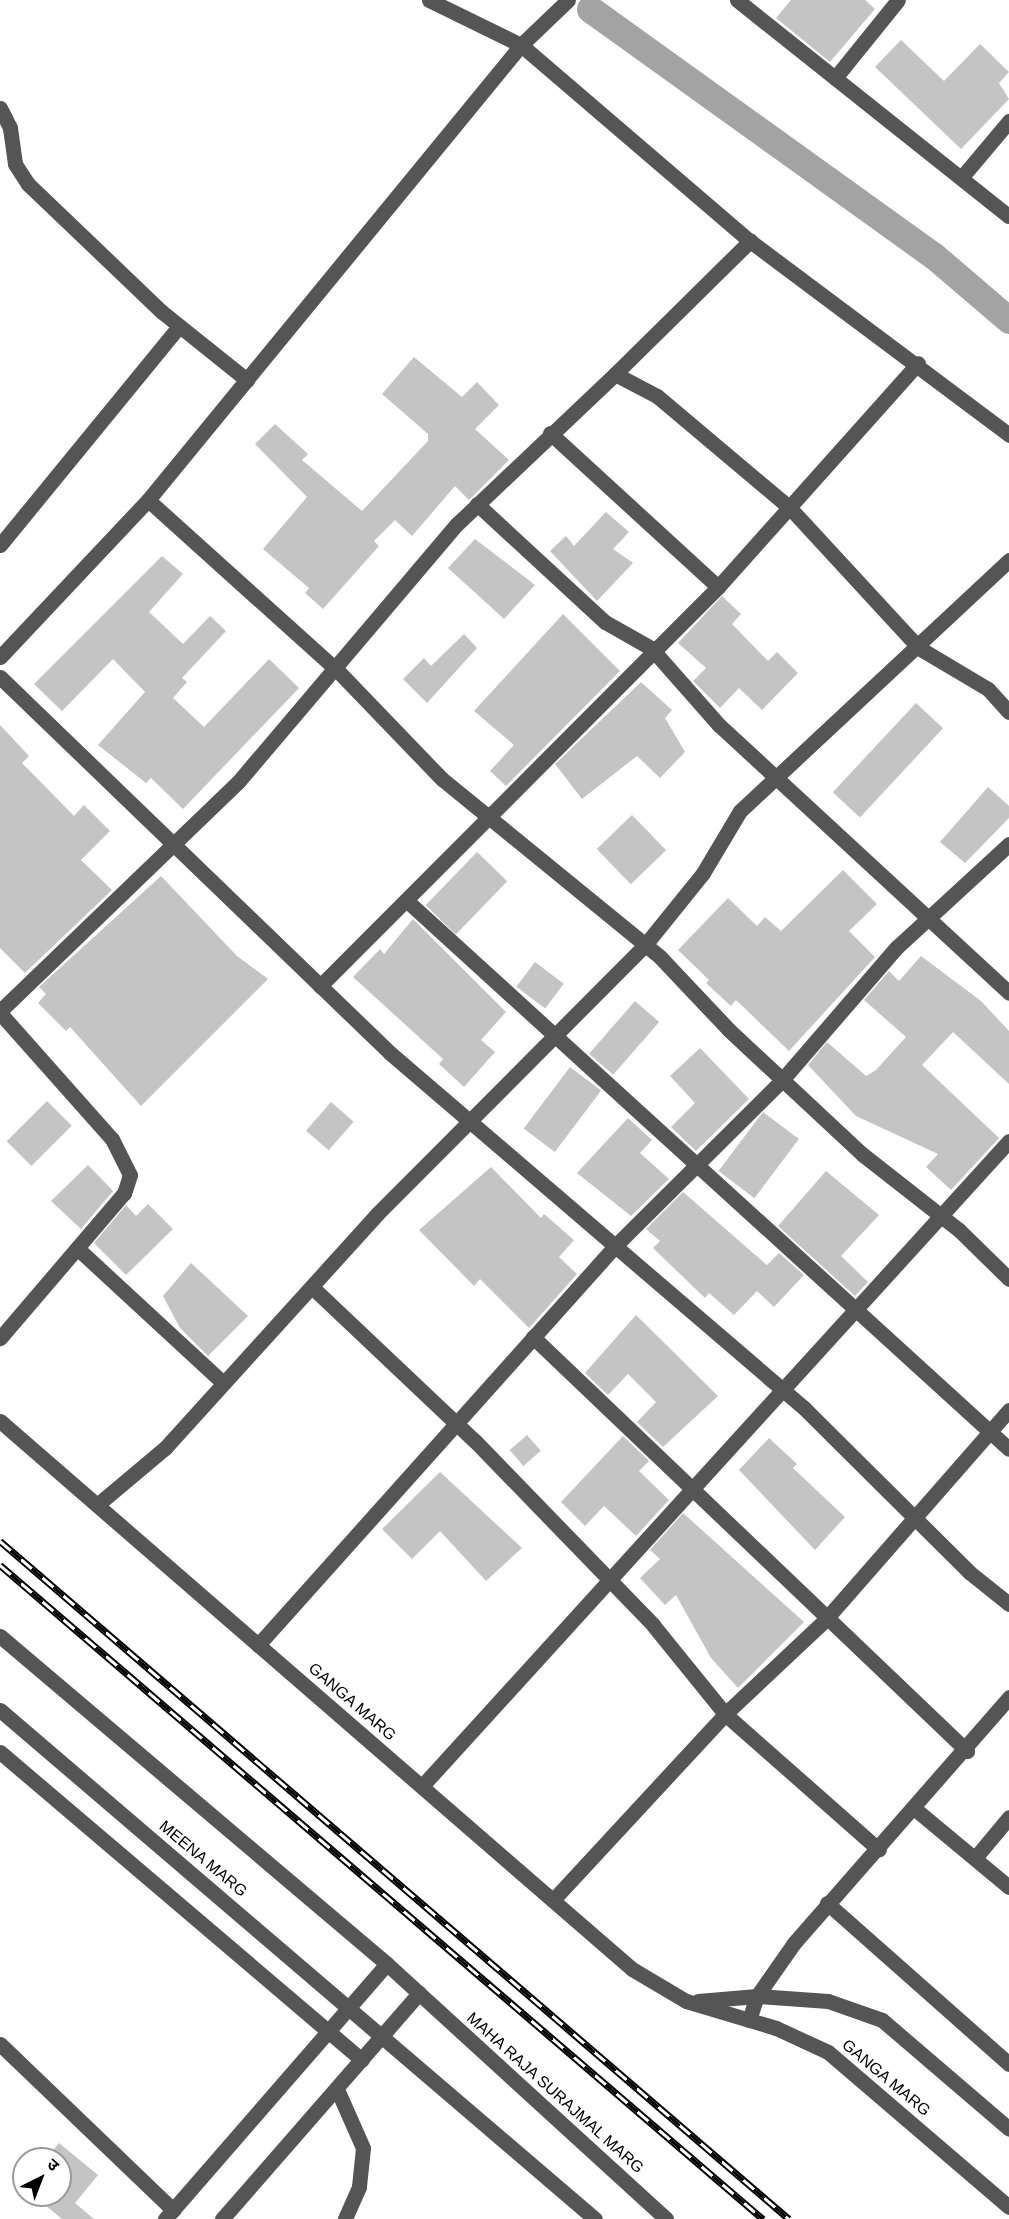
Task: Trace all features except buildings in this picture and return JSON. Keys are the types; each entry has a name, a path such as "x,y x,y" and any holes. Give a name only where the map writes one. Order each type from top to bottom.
{"street":[{"path":"429,0 521,45 750,241 918,363 1009,435"},
{"path":"0,657 148,500 521,45 567,0"},
{"path":"737,0 1009,216"},
{"path":"835,78 898,0"},
{"path":"0,108 15,164 28,184 179,326 247,380"},
{"path":"961,178 1009,121"},
{"path":"0,1338 124,1193 130,1175 126,1162 0,1012 173,841 238,782 337,670 477,504 615,374 750,241"},
{"path":"0,544 179,326"},
{"path":"320,986 651,648 718,587 918,363"},
{"path":"615,374 657,396 789,507 919,648 988,689 1009,712"},
{"path":"550,433 718,587"},
{"path":"148,500 337,670 442,779 645,945 782,1080 862,1154 945,1218 1009,1279"},
{"path":"477,504 605,622 651,648 719,724 777,775 927,921 1009,993"},
{"path":"98,1505 165,1448 221,1381 313,1288 377,1214 472,1124 645,945 702,873 740,811 777,775 809,752 1009,560"},
{"path":"0,677 173,841 320,986 472,1124 781,1388 1009,1604"},
{"path":"258,1644 453,1421 616,1245 782,1080 897,947 1009,844"},
{"path":"406,900 1009,1449"},
{"path":"422,1786 606,1579 694,1492 781,1388 945,1218 1009,1141"},
{"path":"77,1248 221,1381"},
{"path":"313,1288 453,1421 653,1625 725,1714 879,1850"},
{"path":"533,1337 825,1620 967,1751"},
{"path":"553,1900 725,1714 825,1620 917,1518 1009,1410"},
{"name":"GANGA MARG","path":"0,1420 632,1969 686,2001 749,2020 828,2052 1009,2207"},
{"name":"MAHA RAJA SURAJMAL MARG","path":"0,1636 387,1964 666,2219"},
{"path":"749,2020 757,1996 827,1903 879,1850 967,1751 1009,1697"},
{"name":"MEENA MARG","path":"0,1710 383,2036"},
{"path":"0,1752 362,2060"},
{"path":"915,1809 1009,1887"},
{"path":"975,1858 1009,1817"},
{"path":"827,1903 1009,2064"},
{"path":"0,2044 169,2214 387,1964"},
{"path":"222,2219 419,1993"},
{"path":"686,2001 757,1996 828,2001 882,2020 1009,2129"},
{"path":"383,2036 595,2219"},
{"path":"337,2089 363,2148 360,2187 345,2219"},
{"path":"1004,2219 1009,2214"}],"waterway":[{"path":"590,9 934,256 1009,320"}],"railway":[{"path":"0,1541 789,2219"},
{"path":"0,1565 763,2219"}]}
